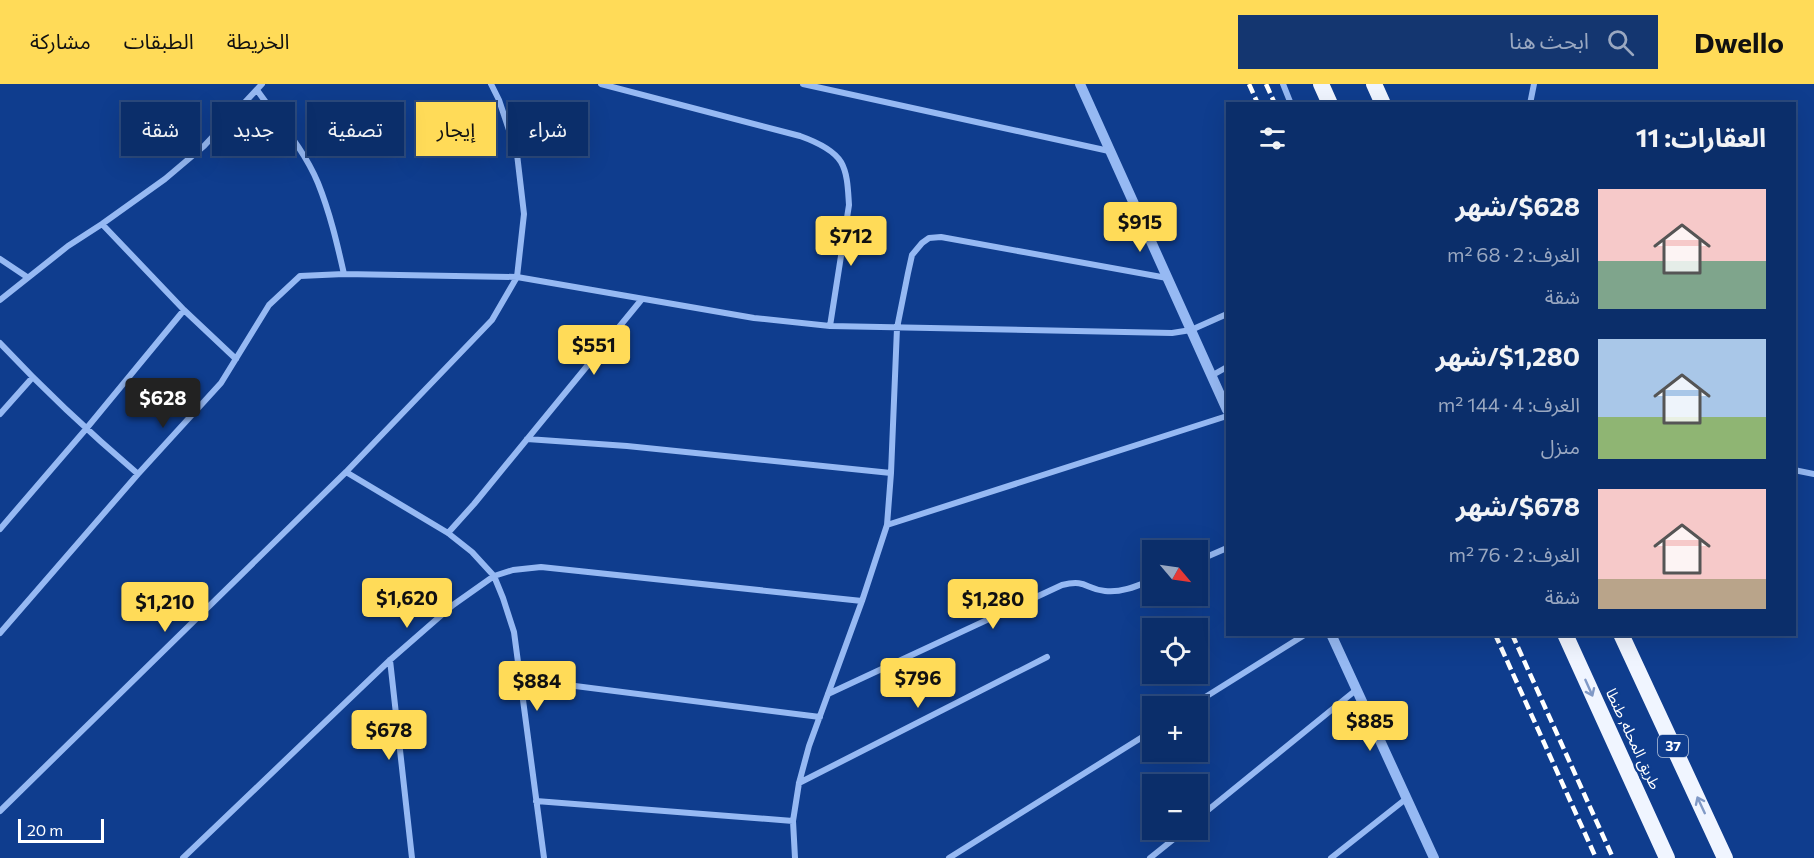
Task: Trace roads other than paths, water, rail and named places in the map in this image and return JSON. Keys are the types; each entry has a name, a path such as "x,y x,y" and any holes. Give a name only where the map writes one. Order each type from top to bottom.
{"highway":[{"path":"1321,84 1329,102"},
{"path":"1374,84 1382,102"},
{"name":"طريق المحله, طنطا","path":"1566,636 1667,858"},
{"name":"37","path":"1622,636 1725,858"}],"street":[{"path":"0,300 68,246 165,179 204,146 262,84"},
{"path":"0,811 346,472 492,321 517,277 524,214 517,154 499,100 491,84"},
{"path":"601,84 800,136 826,148 840,161 847,185 849,204 830,326"},
{"path":"803,84 1110,151"},
{"path":"1080,84 1226,408"},
{"path":"1283,84 1290,102"},
{"path":"1530,102 1534,84"},
{"path":"257,90 300,148 318,182 332,220 344,273"},
{"path":"102,224 184,310 236,359"},
{"path":"795,858 793,821 799,783 887,525 897,328 912,255 929,238 941,237 1167,278"},
{"path":"0,259 27,277"},
{"path":"0,633 138,474 221,383 269,305 300,276 344,273 517,277 754,318 830,326 1172,333 1191,330 1226,314"},
{"path":"448,533 642,299"},
{"path":"0,529 184,310"},
{"path":"0,343 32,378 138,474"},
{"path":"1211,376 1226,368"},
{"path":"0,414 32,378"},
{"path":"887,525 1226,416"},
{"path":"527,439 627,446 891,473"},
{"path":"1796,470 1814,474"},
{"path":"346,472 448,533 472,552 494,576 514,632 544,858"},
{"path":"1208,556 1226,548"},
{"path":"183,858 390,660 453,605 494,576 513,570 541,567 862,601"},
{"path":"828,694 1062,585 1075,582 1084,583 1102,591 1116,592 1142,583"},
{"path":"1207,696 1303,636"},
{"path":"1332,636 1434,858"},
{"path":"799,783 1047,657"},
{"path":"390,660 412,858"},
{"path":"520,679 820,717"},
{"path":"1208,810 1356,690"},
{"path":"949,858 1142,737"},
{"path":"1330,858 1407,798"},
{"path":"537,801 793,821"},
{"path":"1150,858 1172,840"}],"railway":[{"path":"1249,84 1257,102"},
{"path":"1266,84 1274,102"},
{"path":"1496,636 1596,858"},
{"path":"1513,636 1613,858"}]}
